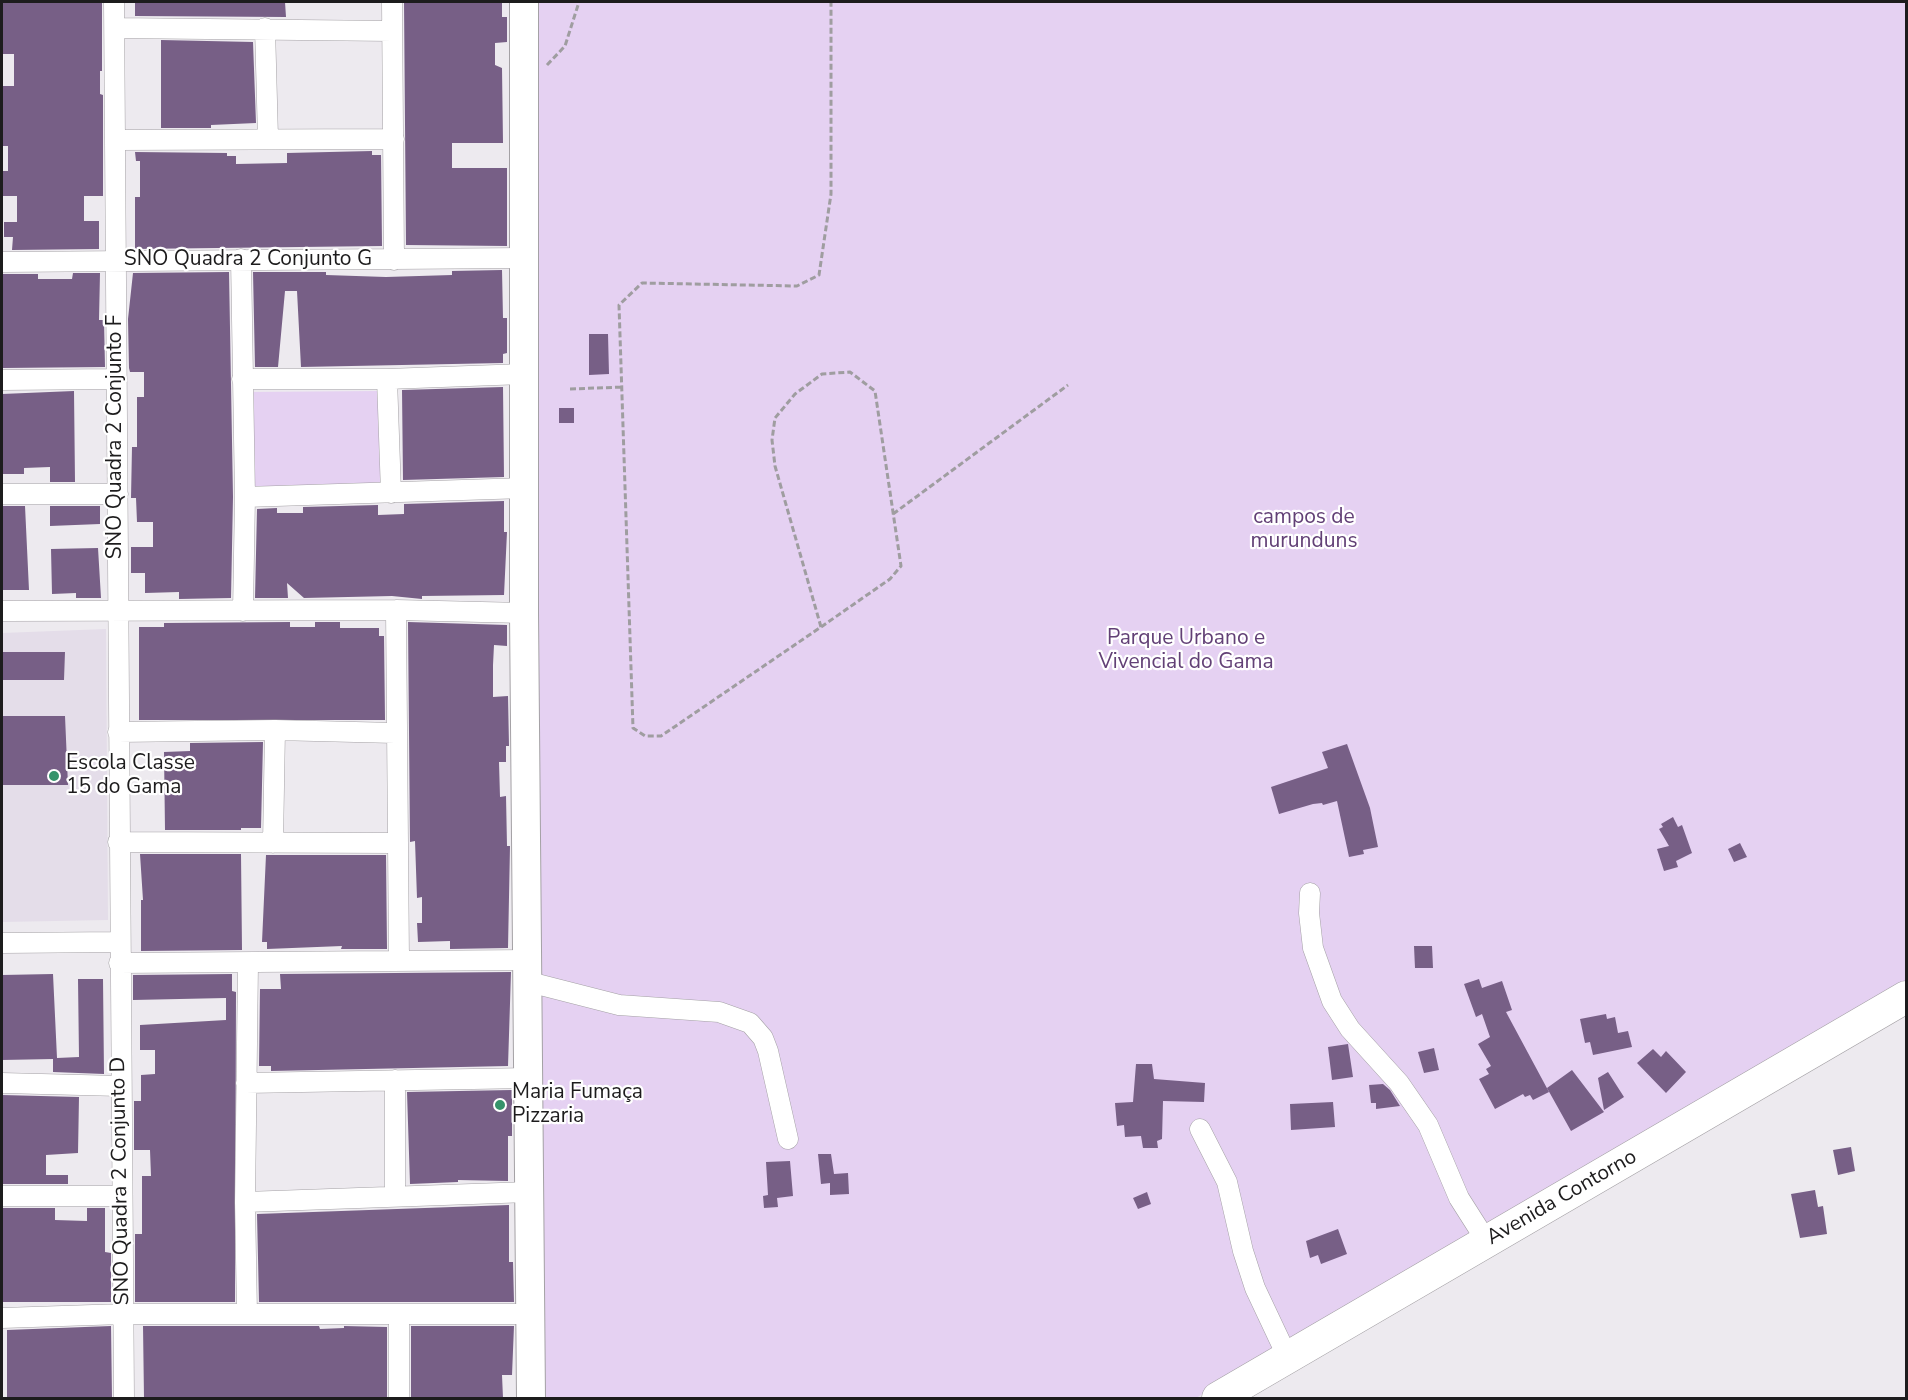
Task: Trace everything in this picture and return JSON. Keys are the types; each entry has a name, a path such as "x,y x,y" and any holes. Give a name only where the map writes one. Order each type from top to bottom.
{"main road":[{"name":"Avenida Contorno","path":"1218,1398 1906,997"}],"street":[{"name":"SNO Quadra 2 Conjunto G","path":"114,2 115,262 523,258"},
{"name":"SNO Quadra 2 Conjunto G","path":"392,2 394,260"},
{"path":"524,2 524,613 529,971 531,1398"},
{"path":"115,28 392,31"},
{"path":"265,28 268,138"},
{"path":"116,140 394,139"},
{"path":"241,260 245,497 243,611"},
{"path":"2,262 115,262"},
{"name":"SNO Quadra 2 Conjunto F","path":"115,262 118,842"},
{"path":"242,379 387,379 524,374"},
{"path":"2,380 117,379"},
{"path":"387,379 391,493"},
{"path":"245,497 525,488"},
{"path":"2,494 118,494"},
{"path":"2,611 396,610 524,613"},
{"path":"396,610 395,733 399,961"},
{"path":"118,732 275,730 395,733"},
{"path":"273,843 275,730"},
{"path":"118,842 396,843"},
{"name":"SNO Quadra 2 Conjunto D","path":"118,842 124,1398"},
{"path":"1310,893 1309,913 1313,948 1332,1001 1350,1029 1399,1083 1428,1125 1459,1198 1487,1242"},
{"path":"2,943 119,942"},
{"path":"119,963 248,964 399,961 529,971 619,1005 719,1012 750,1023 763,1038 788,1139"},
{"path":"247,1314 245,1202 248,964"},
{"path":"246,1083 529,1078"},
{"path":"394,1196 395,1080"},
{"path":"2,1083 120,1086"},
{"path":"1200,1129 1227,1182 1243,1251 1255,1288 1288,1358"},
{"path":"245,1202 530,1192"},
{"path":"2,1196 122,1196"},
{"path":"2,1318 123,1314 399,1316 531,1314"},
{"path":"399,1316 399,1398"}],"path":[{"path":"524,90 565,46 579,2"},
{"path":"821,627 775,466 772,440 775,418 795,394 822,374 850,372 875,391 901,566 890,579 821,627 661,736 645,736 633,728 624,387 619,305 642,283 797,286 819,275 831,194 831,2"},
{"path":"893,514 1068,385"},
{"path":"570,389 624,387"}],"shaded area":[{"name":"Escola Classe 15 do Gama","path":"106,629 108,920 2,922 2,633"}],"green space":[{"name":"Parque Urbano e Vivencial do Gama","path":"531,2 1906,2 1906,983 1196,1398 539,1398"},
{"path":"379,391 382,490 251,493 247,392"}],"building":[{"path":"2,2 102,2 100,94 103,95 103,196 84,196 84,221 99,221 99,249 12,250 13,237 4,237 4,222 17,222 17,196 2,196 2,171 8,171 8,146 2,146 2,86 14,86 14,54 2,54"},
{"path":"135,2 285,2 286,17 135,16"},
{"path":"404,2 502,2 502,17 507,17 507,42 495,43 495,65 502,68 503,143 452,143 452,168 507,168 507,246 406,245"},
{"path":"161,40 253,42 256,123 211,125 211,128 161,128"},
{"path":"372,151 372,155 381,155 382,246 135,249 135,197 140,197 140,161 136,161 135,152 227,153 227,156 236,156 236,164 287,163 287,153"},
{"path":"502,270 503,318 507,318 507,353 503,354 503,363 301,367 297,291 285,291 278,367 255,367 253,272 326,272 326,275 386,277 452,275 452,271"},
{"path":"229,272 233,497 231,598 179,599 179,592 145,593 145,573 131,573 131,547 153,547 153,522 137,522 136,498 131,498 132,447 137,447 137,397 144,397 144,372 130,372 129,368 128,319 133,273"},
{"path":"73,273 100,273 99,320 104,320 105,367 3,368 2,274 38,274 38,279 72,279"},
{"path":"589,334 608,334 609,374 589,375"},
{"path":"503,387 504,477 403,480 402,390"},
{"path":"74,391 75,482 50,482 50,467 24,468 24,474 2,474 2,394"},
{"path":"559,408 574,408 574,423 559,423"},
{"path":"504,501 504,532 507,532 504,595 422,596 422,599 392,596 304,598 287,583 288,598 255,598 257,509 277,508 277,513 303,513 303,507 378,505 378,515 404,514 404,504"},
{"path":"2,506 25,506 29,590 2,590"},
{"path":"50,506 100,506 100,524 50,526"},
{"path":"98,548 101,598 76,598 76,593 52,594 51,549"},
{"path":"290,622 290,627 315,627 315,622 340,622 340,628 379,628 379,636 384,636 385,720 139,720 139,627 164,627 164,623"},
{"path":"408,622 507,625 507,646 494,645 493,697 508,696 509,746 506,746 506,762 499,762 500,797 506,796 507,846 510,846 508,948 450,949 450,941 418,942 417,923 422,923 422,897 417,898 415,841 410,842"},
{"path":"2,652 65,652 64,680 2,680"},
{"path":"2,716 65,716 68,785 2,785"},
{"path":"263,742 261,828 165,830 164,752 190,751 190,743"},
{"path":"1347,744 1370,808 1378,847 1363,850 1364,854 1349,857 1337,801 1323,805 1322,803 1313,804 1279,814 1271,787 1328,768 1322,752"},
{"path":"1673,817 1678,827 1682,825 1692,853 1676,861 1678,867 1664,871 1657,849 1669,846 1659,829 1663,827 1661,824"},
{"path":"1740,843 1747,857 1734,862 1728,849"},
{"path":"140,854 241,854 242,950 141,951 141,900 143,900"},
{"path":"266,855 386,855 387,949 341,949 342,946 267,949 267,942 262,942"},
{"path":"1414,946 1432,946 1433,968 1415,968"},
{"path":"511,972 508,1066 271,1071 271,1066 259,1066 260,989 281,989 280,974"},
{"path":"53,974 57,1058 79,1057 78,979 103,979 104,1074 53,1072 53,1059 2,1060 2,975"},
{"path":"232,974 232,991 236,992 235,1302 135,1302 135,1234 142,1234 142,1176 151,1176 150,1150 134,1150 134,1101 141,1101 141,1075 155,1074 155,1050 140,1050 140,1025 226,1020 226,998 133,1000 133,975"},
{"path":"1479,979 1482,988 1502,981 1512,1010 1506,1012 1549,1092 1533,1100 1530,1095 1525,1097 1523,1094 1495,1109 1479,1079 1489,1074 1486,1069 1491,1066 1478,1044 1490,1037 1482,1014 1476,1017 1464,984"},
{"path":"1606,1014 1607,1019 1615,1017 1618,1033 1628,1031 1632,1047 1593,1055 1590,1042 1585,1043 1580,1019"},
{"path":"1348,1044 1353,1077 1332,1080 1328,1047"},
{"path":"1434,1048 1439,1070 1424,1073 1418,1052"},
{"path":"1653,1049 1661,1057 1666,1051 1686,1072 1666,1093 1637,1063"},
{"path":"1136,1064 1152,1064 1154,1079 1205,1083 1204,1102 1163,1101 1162,1139 1157,1141 1158,1148 1143,1148 1141,1136 1125,1137 1124,1125 1117,1126 1115,1103 1133,1102"},
{"path":"1572,1070 1604,1112 1571,1131 1547,1088"},
{"path":"1608,1072 1624,1097 1604,1110 1598,1078"},
{"path":"1383,1084 1390,1090 1400,1106 1376,1109 1376,1103 1371,1103 1369,1085"},
{"path":"512,1090 512,1136 508,1136 508,1181 458,1180 458,1182 410,1184 407,1092"},
{"path":"2,1095 79,1097 78,1153 46,1155 46,1175 68,1175 68,1184 2,1184"},
{"path":"1333,1102 1335,1127 1291,1130 1290,1104"},
{"path":"1851,1147 1855,1171 1838,1175 1833,1150"},
{"path":"818,1154 831,1154 834,1174 848,1173 849,1194 830,1195 830,1183 821,1184"},
{"path":"790,1161 793,1196 777,1198 778,1207 764,1208 763,1196 768,1195 766,1162"},
{"path":"1815,1190 1818,1207 1823,1206 1827,1234 1800,1238 1791,1194"},
{"path":"1147,1192 1151,1204 1138,1209 1133,1198"},
{"path":"509,1205 509,1262 513,1262 514,1302 259,1302 257,1214"},
{"path":"2,1208 55,1208 55,1220 87,1221 87,1208 105,1208 105,1252 111,1253 111,1302 2,1302"},
{"path":"1338,1229 1347,1254 1321,1264 1318,1255 1310,1258 1306,1241"},
{"path":"111,1326 112,1398 7,1398 7,1330"},
{"path":"143,1326 319,1326 320,1329 344,1328 344,1326 387,1327 387,1398 144,1398"},
{"path":"411,1326 514,1326 512,1375 502,1375 503,1398 411,1398"}],"place":[{"name":"Escola Classe 15 do Gama","path":"54,776"},
{"name":"Maria Fumaça Pizzaria","path":"500,1105"}],"park label":[{"name":"campos de murunduns","path":"1304,530"}]}
